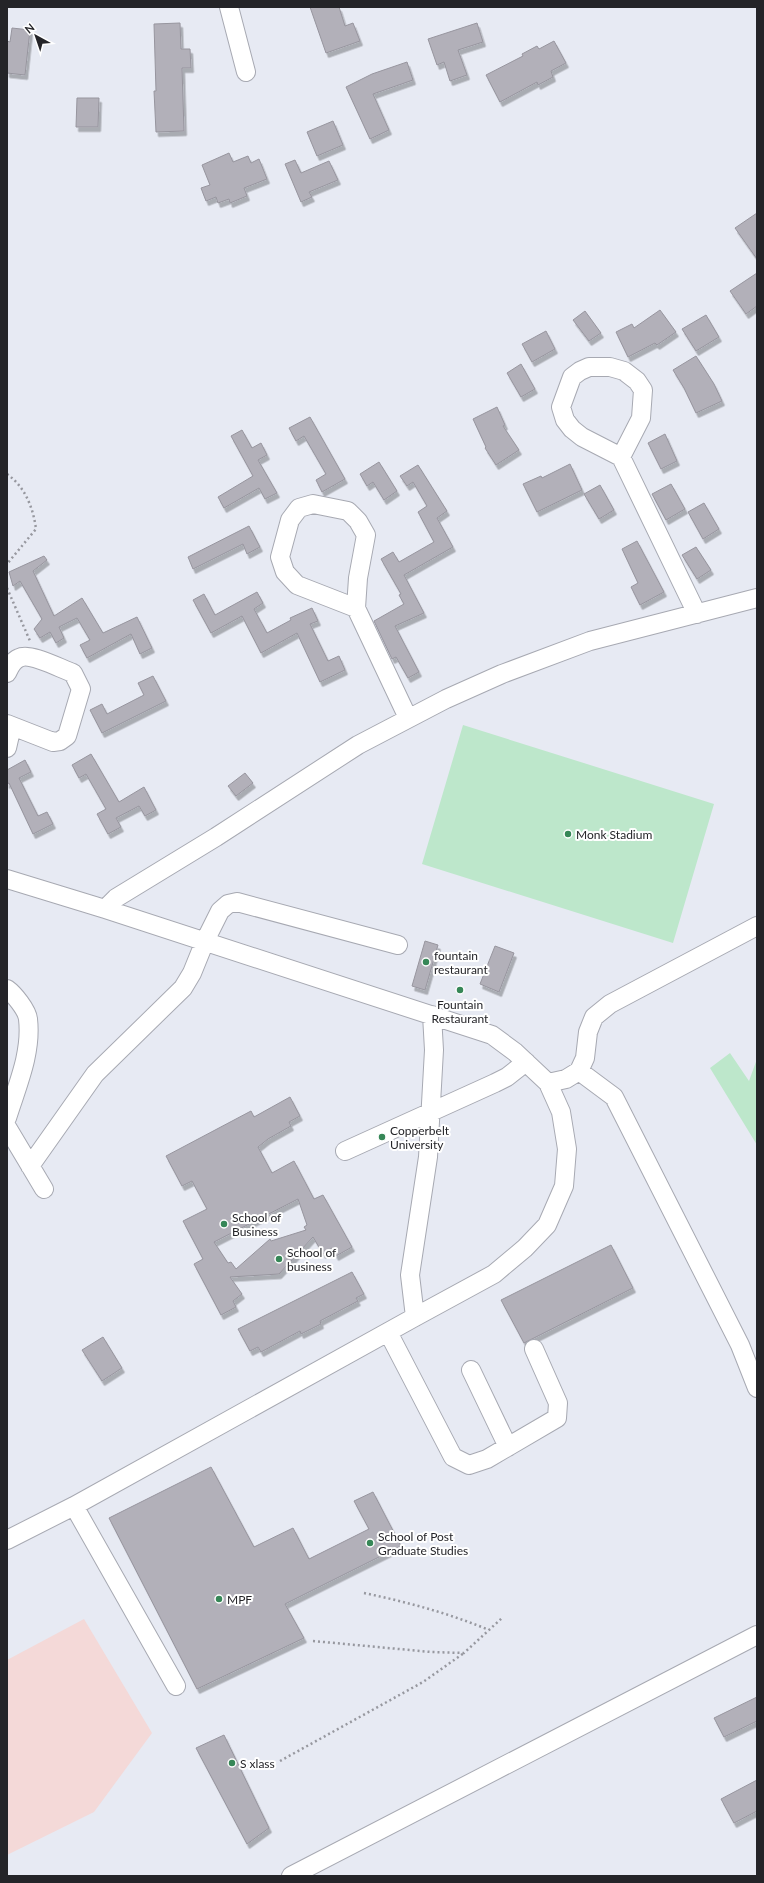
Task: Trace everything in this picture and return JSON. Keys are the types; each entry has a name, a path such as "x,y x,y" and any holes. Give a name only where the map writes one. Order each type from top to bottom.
{"street":[{"path":"229,7 246,72"},
{"path":"621,456 641,418 643,390 637,382 624,371 610,367 589,367 572,377 561,407 565,420 572,429 582,437 621,456 697,614"},
{"path":"356,608 297,585 285,572 280,557 290,520 299,508 313,504 348,511 358,521 366,535 358,578 356,608 408,718"},
{"path":"105,909 116,898 216,837 358,745 408,718 502,674 590,641 757,598"},
{"path":"7,673 11,664 18,658 27,655 73,673 82,689 67,736 60,741 53,742 10,725 7,748"},
{"path":"7,879 205,941 492,1035 526,1062 548,1083 560,1112 567,1149 564,1186 547,1225 525,1248 494,1274 74,1506 7,1540"},
{"path":"30,1166 94,1074 182,988 192,973 205,941 220,911 228,904 237,902 398,945"},
{"path":"548,1083 566,1079 579,1071 585,1058 588,1032 594,1017 610,1004 757,926"},
{"path":"7,989 14,995 28,1017 26,1057 7,1118"},
{"path":"415,1317 410,1275 428,1156 434,1050 432,1015"},
{"path":"344,1151 431,1113 507,1077 526,1062"},
{"path":"579,1071 614,1097 740,1346 757,1388"},
{"path":"7,1127 44,1190"},
{"path":"388,1332 453,1457 469,1464 487,1459 557,1418 558,1402 534,1349"},
{"path":"471,1370 508,1447"},
{"path":"74,1506 176,1686"},
{"path":"291,1876 757,1635"}],"path":[{"path":"7,474 18,483 33,510 36,529 7,564"},
{"path":"7,588 31,639 27,655"},
{"path":"364,1593 412,1603 489,1630"},
{"path":"280,1761 423,1682 464,1653 502,1618"},
{"path":"313,1641 431,1652 464,1653"}],"shaded area":[{"path":"84,1619 152,1733 94,1812 7,1855 7,1660"}],"green space":[{"name":"Monk Stadium","path":"463,725 714,804 673,943 422,864"},
{"path":"730,1053 749,1081 757,1059 757,1145 710,1068"}],"building":[{"path":"310,7 339,7 345,26 353,23 360,41 326,53"},
{"path":"180,23 181,49 190,49 191,68 182,68 184,131 156,132 154,91 156,91 154,24"},
{"path":"477,23 483,42 458,50 467,75 450,81 444,62 437,65 428,39"},
{"path":"12,28 30,30 25,75 7,73 7,41 10,42"},
{"path":"554,41 566,63 551,71 553,77 538,85 537,82 500,102 486,75 523,56 522,54 537,46 539,49"},
{"path":"407,62 413,80 373,94 389,130 370,139 346,87 372,74"},
{"path":"77,98 99,98 98,127 76,127"},
{"path":"333,121 343,145 317,156 307,132"},
{"path":"229,153 233,162 248,156 251,163 259,159 267,179 244,188 247,196 230,203 229,199 218,203 216,197 206,201 201,188 210,185 202,165"},
{"path":"295,160 301,173 329,161 338,180 309,192 312,197 301,202 285,164"},
{"path":"757,213 757,259 735,228"},
{"path":"757,273 757,306 746,314 730,291"},
{"path":"660,310 676,332 657,345 655,343 628,357 616,332 632,324 634,328"},
{"path":"585,311 601,333 589,341 573,320"},
{"path":"706,315 719,337 696,351 682,329"},
{"path":"546,331 555,349 532,362 522,344"},
{"path":"696,356 714,384 722,401 696,413 684,388 673,370"},
{"path":"521,364 535,389 521,397 507,373"},
{"path":"497,407 505,425 503,426 519,450 496,465 485,448 486,447 473,419"},
{"path":"310,417 345,479 322,492 316,480 326,474 304,436 296,441 289,428"},
{"path":"242,430 252,448 261,443 267,455 258,460 277,493 265,499 259,488 224,508 218,497 253,476 231,436"},
{"path":"665,434 677,461 661,469 648,443"},
{"path":"379,462 397,491 384,500 373,482 367,486 360,474"},
{"path":"570,464 582,490 537,512 523,484 541,476 542,478"},
{"path":"418,465 447,511 437,518 453,547 404,575 424,613 395,626 419,672 408,678 396,657 392,659 374,621 404,604 399,595 401,594 381,559 393,552 399,562 434,542 418,512 427,506 413,482 407,486 400,476"},
{"path":"671,484 685,509 666,520 652,494"},
{"path":"600,485 614,510 599,519 584,494"},
{"path":"704,503 719,529 703,539 688,512"},
{"path":"249,526 260,547 247,554 243,544 193,569 188,557"},
{"path":"637,541 664,592 640,605 631,587 638,583 622,549"},
{"path":"696,547 711,570 697,579 682,555"},
{"path":"44,556 47,560 33,571 54,616 82,598 103,633 137,617 152,648 140,654 131,634 87,658 80,645 90,640 77,618 59,627 64,638 56,643 50,632 40,638 34,629 42,619 20,581 13,586 9,572"},
{"path":"257,592 263,603 254,609 267,633 291,620 290,618 312,608 318,621 310,624 328,661 339,656 345,670 320,682 297,633 261,653 242,616 211,633 193,600 204,594 215,615"},
{"path":"153,676 166,701 102,733 90,710 102,704 107,714 144,695 138,683"},
{"path":"91,754 119,802 144,787 156,810 145,816 139,806 116,818 121,827 108,834 97,814 106,809 86,774 79,778 72,765"},
{"path":"25,760 31,772 19,778 38,816 47,812 53,824 33,834 9,783 7,784 7,770"},
{"path":"245,773 253,783 236,796 228,786"},
{"path":"425,941 438,945 425,990 412,986"},
{"path":"495,946 514,953 499,992 480,984"},
{"name":"School of Business","path":"290,1097 300,1116 289,1122 291,1126 268,1139 258,1147 272,1173 294,1161 314,1199 323,1195 352,1247 336,1256 332,1248 323,1254 313,1237 279,1274 230,1277 242,1294 233,1301 236,1307 221,1315 194,1264 203,1259 183,1221 207,1209 192,1181 182,1186 166,1156 251,1111 254,1117","holes":["298,1199 307,1225 304,1227 306,1230 271,1241 270,1239 236,1269 231,1262 228,1263 214,1242"]},
{"path":"611,1245 633,1288 524,1343 501,1300"},
{"path":"352,1272 364,1294 356,1298 358,1301 320,1321 321,1324 301,1334 300,1331 261,1352 258,1347 250,1351 238,1329"},
{"path":"103,1337 122,1368 102,1381 82,1350"},
{"name":"MPF","path":"211,1467 254,1547 293,1528 309,1559 369,1529 354,1501 373,1492 401,1546 285,1604 304,1638 197,1689 109,1518"},
{"path":"757,1697 757,1721 724,1737 714,1718"},
{"path":"224,1735 269,1828 247,1844 196,1748"},
{"path":"757,1780 757,1811 734,1823 721,1799"}],"place":[{"name":"Monk Stadium","path":"568,834"},
{"name":"fountain restaurant","path":"426,962"},
{"name":"Fountain Restaurant","path":"460,990"},
{"name":"Copperbelt University","path":"382,1137"},
{"name":"School of Business","path":"224,1224"},
{"name":"School of business","path":"279,1259"},
{"name":"School of Post Graduate Studies","path":"370,1543"},
{"name":"MPF","path":"219,1599"},
{"name":"S xlass","path":"232,1763"}]}
